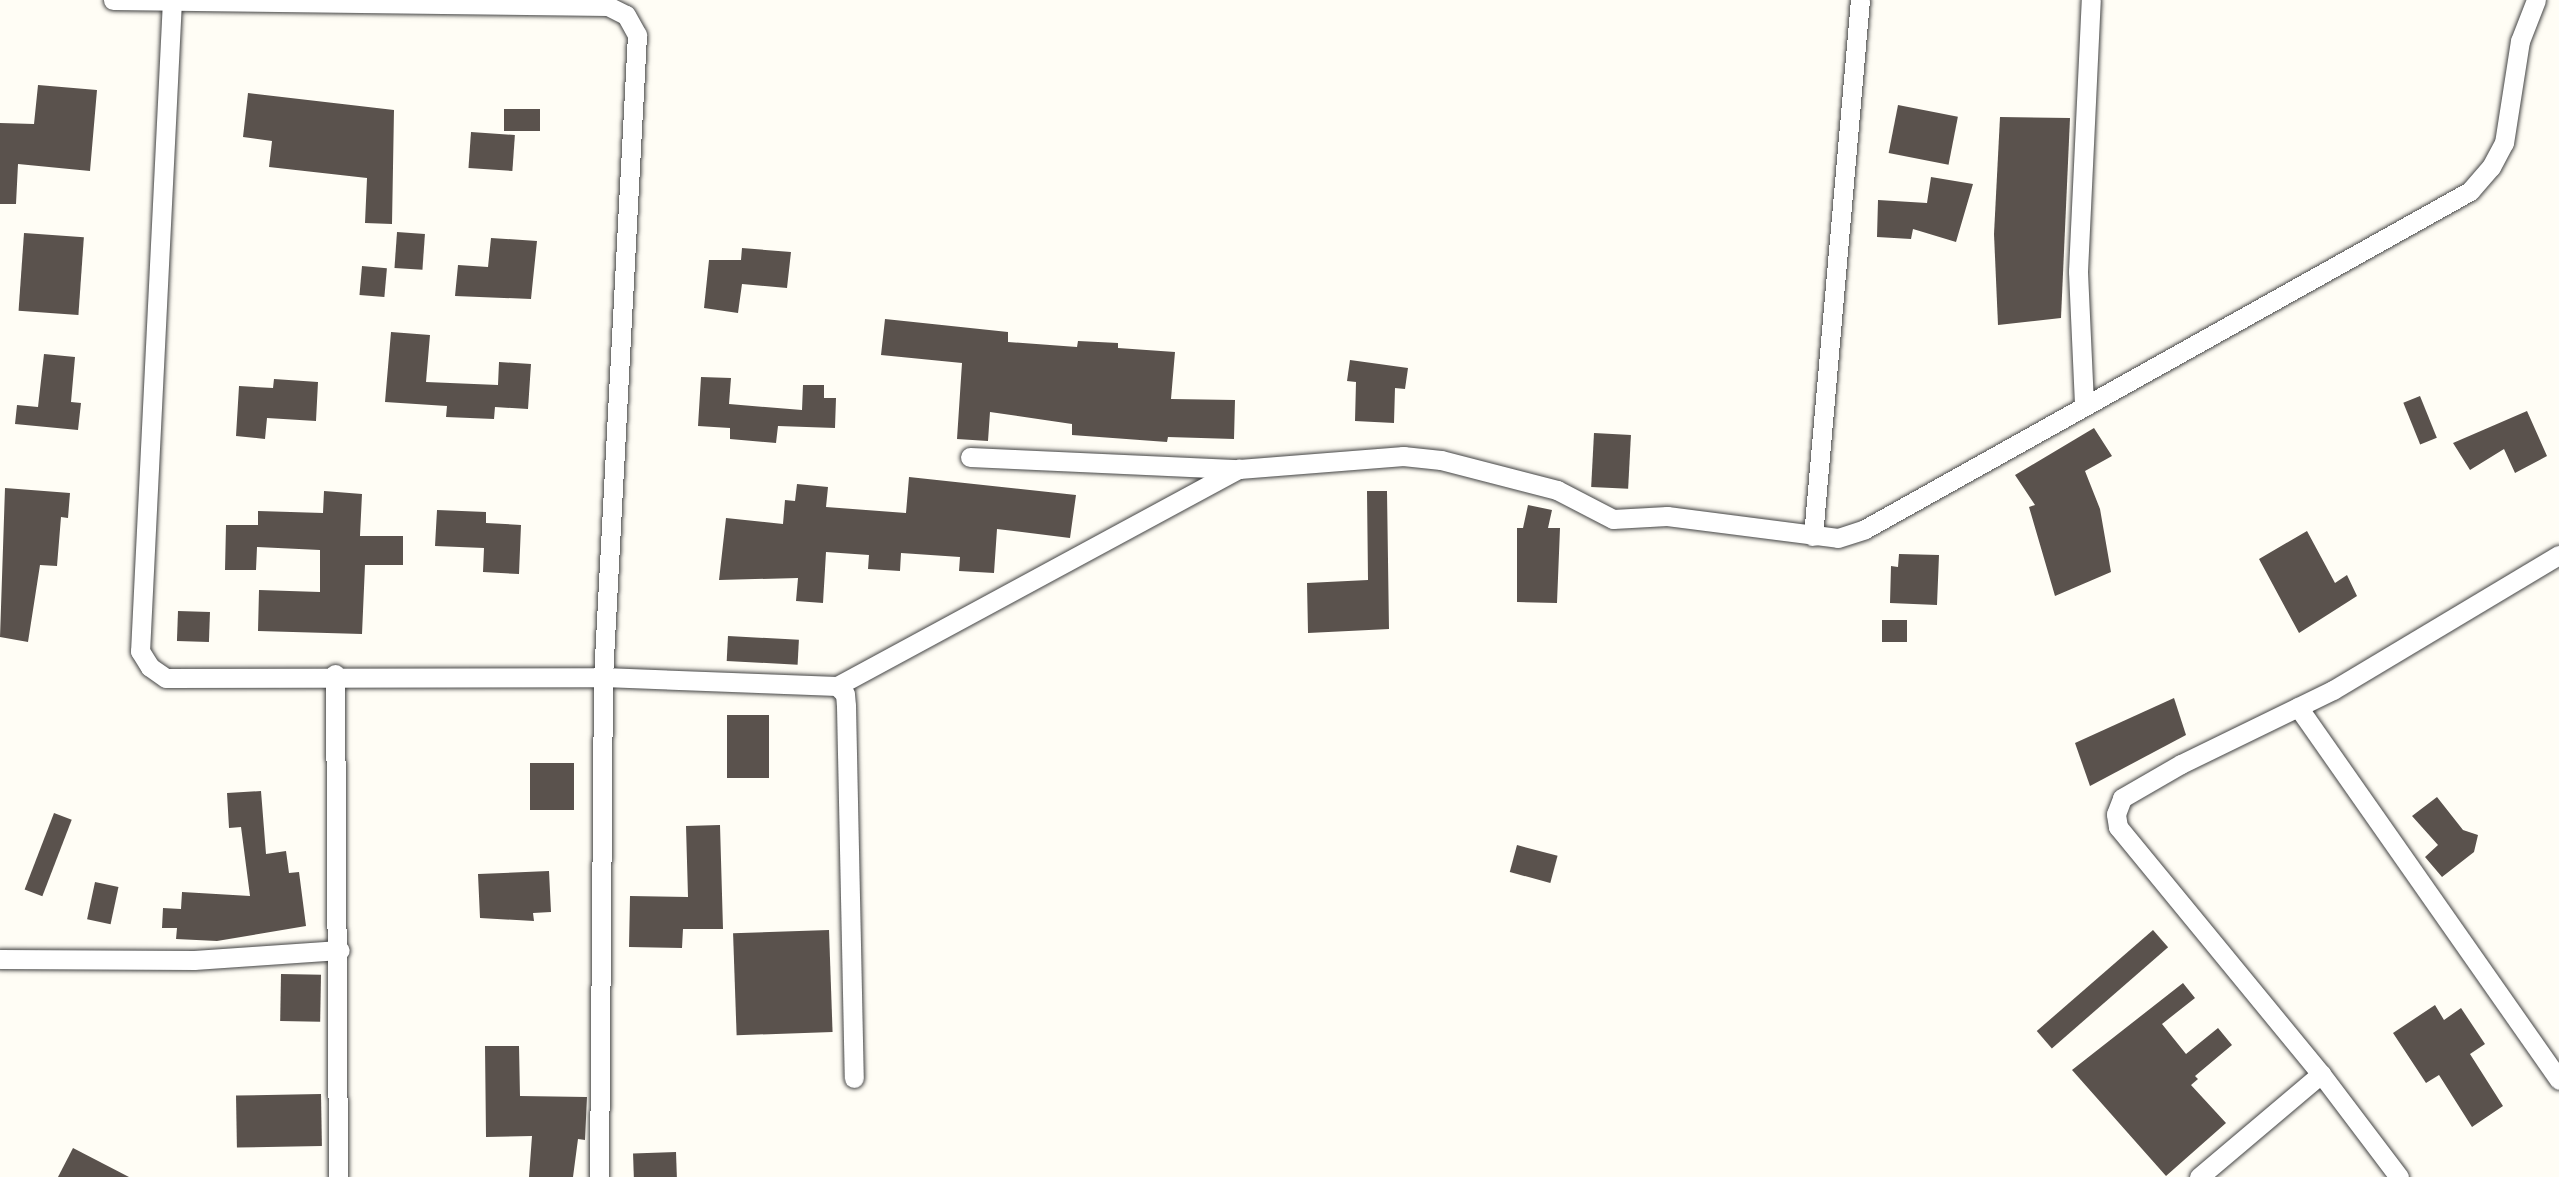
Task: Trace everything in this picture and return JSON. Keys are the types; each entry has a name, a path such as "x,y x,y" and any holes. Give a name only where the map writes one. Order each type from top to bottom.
{"street":[{"path":"113,0 608,6 625,15 637,35 603,677 599,1177"},
{"path":"1814,536 1860,0"},
{"path":"2084,404 2078,271 2091,0"},
{"path":"970,457 1239,469 1403,456 1441,460 1557,490 1614,519 1667,516 1838,538 1865,529 2084,404 2470,191 2491,167 2504,143 2520,41 2536,0"},
{"path":"172,2 140,651 150,667 166,678 335,674 603,677 837,686 1239,469"},
{"path":"2399,1177 2321,1074 2118,827 2116,814 2122,798 2181,764 2298,707 2559,555"},
{"path":"335,674 340,950 338,1177"},
{"path":"837,686 845,694 846,706 854,1078"},
{"path":"2298,707 2559,1080"},
{"path":"0,959 194,960 340,950"},
{"path":"2199,1177 2321,1074"}],"building":[{"path":"38,85 97,90 90,171 18,164 16,204 0,204 0,123 34,124"},
{"path":"248,93 394,110 392,224 365,223 367,178 269,167 272,141 243,137"},
{"path":"1898,105 1958,117 1949,165 1889,153"},
{"path":"504,109 540,109 540,131 504,131"},
{"path":"2000,117 2070,118 2061,318 1998,325 1994,234"},
{"path":"471,132 515,135 512,171 468,168"},
{"path":"1931,177 1973,184 1956,242 1913,229 1911,239 1877,237 1878,200 1927,203"},
{"path":"397,232 425,234 422,270 394,268"},
{"path":"24,233 84,237 78,315 19,311"},
{"path":"491,238 537,241 531,299 455,296 458,265 488,267"},
{"path":"742,248 791,252 787,288 742,284 738,313 704,308 709,260 741,260"},
{"path":"362,266 387,268 384,297 359,295"},
{"path":"885,319 1008,332 1008,342 1077,347 1078,341 1118,343 1118,348 1175,352 1171,399 1235,400 1234,439 1168,437 1167,442 1072,435 1072,424 990,412 988,441 957,439 962,363 881,355"},
{"path":"391,332 430,335 426,382 498,385 499,362 531,364 528,409 495,407 494,419 446,417 447,406 385,402"},
{"path":"44,354 75,357 71,402 81,403 78,430 15,424 17,405 38,407"},
{"path":"1350,360 1408,368 1405,389 1395,388 1394,423 1355,421 1356,382 1347,381"},
{"path":"701,377 731,378 729,404 802,410 803,385 824,385 824,398 836,398 835,428 778,426 776,443 730,439 730,428 698,426"},
{"path":"274,379 318,382 316,421 267,418 265,439 236,436 239,386 273,388"},
{"path":"2420,396 2437,438 2420,444 2403,403"},
{"path":"2527,411 2547,456 2515,473 2504,449 2470,470 2453,443"},
{"path":"2094,428 2112,456 2085,471 2100,509 2111,572 2055,596 2029,507 2035,505 2015,475"},
{"path":"1594,433 1631,435 1628,489 1591,487"},
{"path":"909,477 1076,495 1070,538 997,529 994,573 959,571 960,557 901,553 900,571 868,569 869,555 826,552 823,603 796,601 798,578 719,580 726,518 783,524 785,500 795,501 797,484 828,487 826,507 906,513"},
{"path":"5,488 70,493 68,518 61,517 57,566 40,565 28,642 0,637"},
{"path":"324,491 362,494 360,536 403,536 403,565 365,565 362,634 258,631 259,590 320,592 320,550 257,547 256,570 225,570 226,525 258,525 258,511 323,513"},
{"path":"1367,491 1387,491 1389,629 1308,633 1307,583 1368,580"},
{"path":"1528,505 1552,510 1548,528 1560,528 1557,603 1517,602 1517,528 1523,528"},
{"path":"437,510 486,512 486,523 521,525 519,574 483,572 484,548 435,546"},
{"path":"2307,531 2335,583 2347,575 2357,596 2299,633 2259,559"},
{"path":"1899,554 1939,555 1937,605 1890,603 1891,566 1898,567"},
{"path":"178,611 210,612 209,642 177,641"},
{"path":"1882,620 1907,620 1907,642 1882,642"},
{"path":"728,636 799,640 798,665 727,661"},
{"path":"2174,698 2186,735 2090,786 2075,743"},
{"path":"727,715 769,715 769,778 727,778"},
{"path":"530,763 574,763 574,810 530,810"},
{"path":"261,791 266,854 286,851 289,873 299,872 306,926 217,941 176,939 177,928 162,928 163,908 181,909 182,892 250,896 241,827 229,828 227,793"},
{"path":"2437,797 2463,830 2478,835 2474,852 2442,877 2425,857 2438,845 2412,816"},
{"path":"54,813 72,820 42,896 25,890"},
{"path":"720,825 723,929 683,929 682,948 629,947 630,896 688,897 686,826"},
{"path":"1517,845 1558,856 1550,883 1510,872"},
{"path":"549,871 551,912 533,913 534,921 480,918 478,874"},
{"path":"95,882 118,887 111,924 87,919"},
{"path":"829,930 833,1032 737,1035 733,933"},
{"path":"2153,930 2168,947 2052,1048 2037,1031"},
{"path":"281,974 321,975 320,1022 280,1021"},
{"path":"2183,983 2195,998 2162,1024 2186,1054 2218,1028 2232,1045 2195,1076 2198,1079 2191,1085 2226,1123 2166,1176 2072,1070"},
{"path":"2435,1005 2444,1020 2461,1008 2485,1044 2470,1054 2503,1106 2472,1127 2439,1075 2426,1083 2393,1033"},
{"path":"485,1046 519,1046 520,1096 587,1097 585,1140 578,1139 573,1177 529,1177 532,1136 486,1137"},
{"path":"321,1094 322,1146 237,1147 236,1095"},
{"path":"73,1148 129,1177 58,1177"},
{"path":"676,1152 677,1177 634,1177 633,1154"}]}
